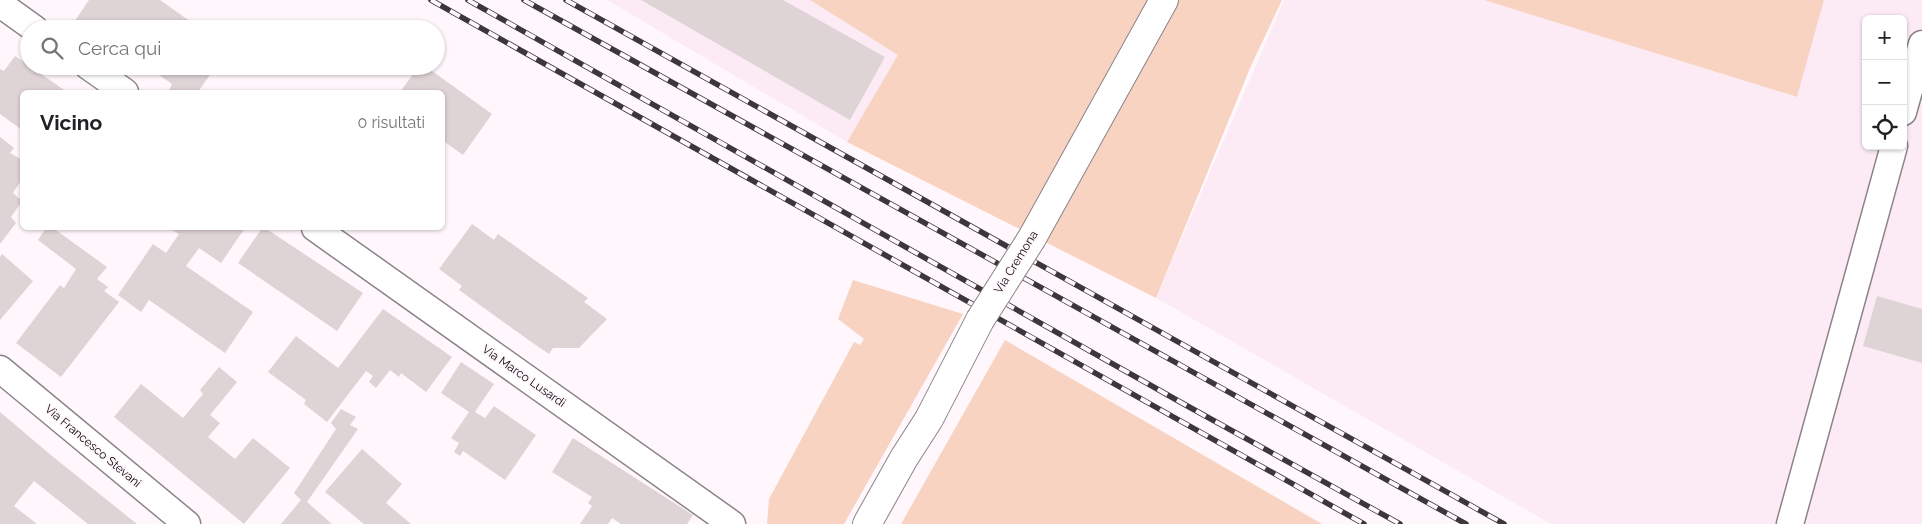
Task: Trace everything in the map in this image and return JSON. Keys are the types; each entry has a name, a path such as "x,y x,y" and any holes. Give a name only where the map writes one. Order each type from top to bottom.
{"main road":[{"name":"Via Cremona","path":"868,524 904,458 929,419 980,320 1032,238 1164,0"}],"street":[{"path":"0,4 22,20"},
{"path":"1905,105 1922,44"},
{"path":"101,75 122,90"},
{"path":"1790,524 1893,150"},
{"name":"Via Marco Lusardi","path":"318,230 732,524"},
{"name":"Via Francesco Stevani","path":"0,369 187,524"}],"shaded area":[{"path":"607,0 1034,0 899,55 847,142"},
{"path":"810,0 1282,0 1250,68 1156,298 847,142 898,55"},
{"path":"1284,0 1484,0 1796,97 1824,0 1922,0 1922,524 1551,524 1156,298"},
{"path":"1484,0 1824,0 1797,97"},
{"path":"853,280 963,314 844,524 767,524 769,499 854,342 860,345 864,339 838,319"},
{"path":"1005,340 1322,524 901,524"}],"building":[{"path":"89,0 160,0 188,20 75,20"},
{"path":"641,0 783,0 885,57 850,120"},
{"path":"15,56 20,59 20,75 42,75 64,90 20,90 20,129 0,114 0,69 4,71"},
{"path":"159,75 210,75 199,90 169,90 172,84"},
{"path":"412,75 438,75 492,114 463,155 445,142 445,90 401,90"},
{"path":"0,137 14,148 10,153 20,159 20,182 13,193 20,199 20,204 11,217 16,223 0,244"},
{"path":"472,224 494,240 498,234 588,298 584,302 607,319 579,348 553,348 549,354 530,341 459,290 462,286 439,269"},
{"path":"45,230 56,230 107,267 97,279 108,287 104,291 119,302 61,377 16,343 60,285 64,288 76,269 38,240"},
{"path":"172,230 244,230 221,263 199,248 186,266 253,312 225,353 149,300 141,312 118,295 153,244 166,253 179,234"},
{"path":"261,230 268,230 363,293 337,331 238,263"},
{"path":"2,254 33,281 0,320 0,257"},
{"path":"1877,296 1922,309 1922,363 1863,346"},
{"path":"383,309 452,357 426,392 401,373 399,377 390,370 376,388 369,382 373,376 366,371 327,422 304,404 306,400 268,372 296,336 338,368"},
{"path":"461,362 494,384 475,412 485,418 494,406 536,435 505,480 463,451 460,456 454,452 459,443 451,438 469,412 441,393"},
{"path":"219,367 237,382 210,415 220,423 208,437 235,459 253,438 290,468 244,524 114,417 141,384 183,418 203,394 200,390"},
{"path":"341,409 356,417 350,425 358,429 307,502 332,524 281,524 301,500 294,493 336,429 331,423"},
{"path":"0,412 137,524 88,524 34,481 14,506 37,524 0,524"},
{"path":"573,438 693,515 687,524 621,524 612,518 608,524 580,524 592,506 588,503 592,497 552,472"},
{"path":"362,449 402,484 386,503 411,524 364,524 325,492"}],"railway":[{"path":"431,0 1364,524"},
{"path":"468,0 1400,524"},
{"path":"524,0 1466,524"},
{"path":"566,0 1504,524"}]}
